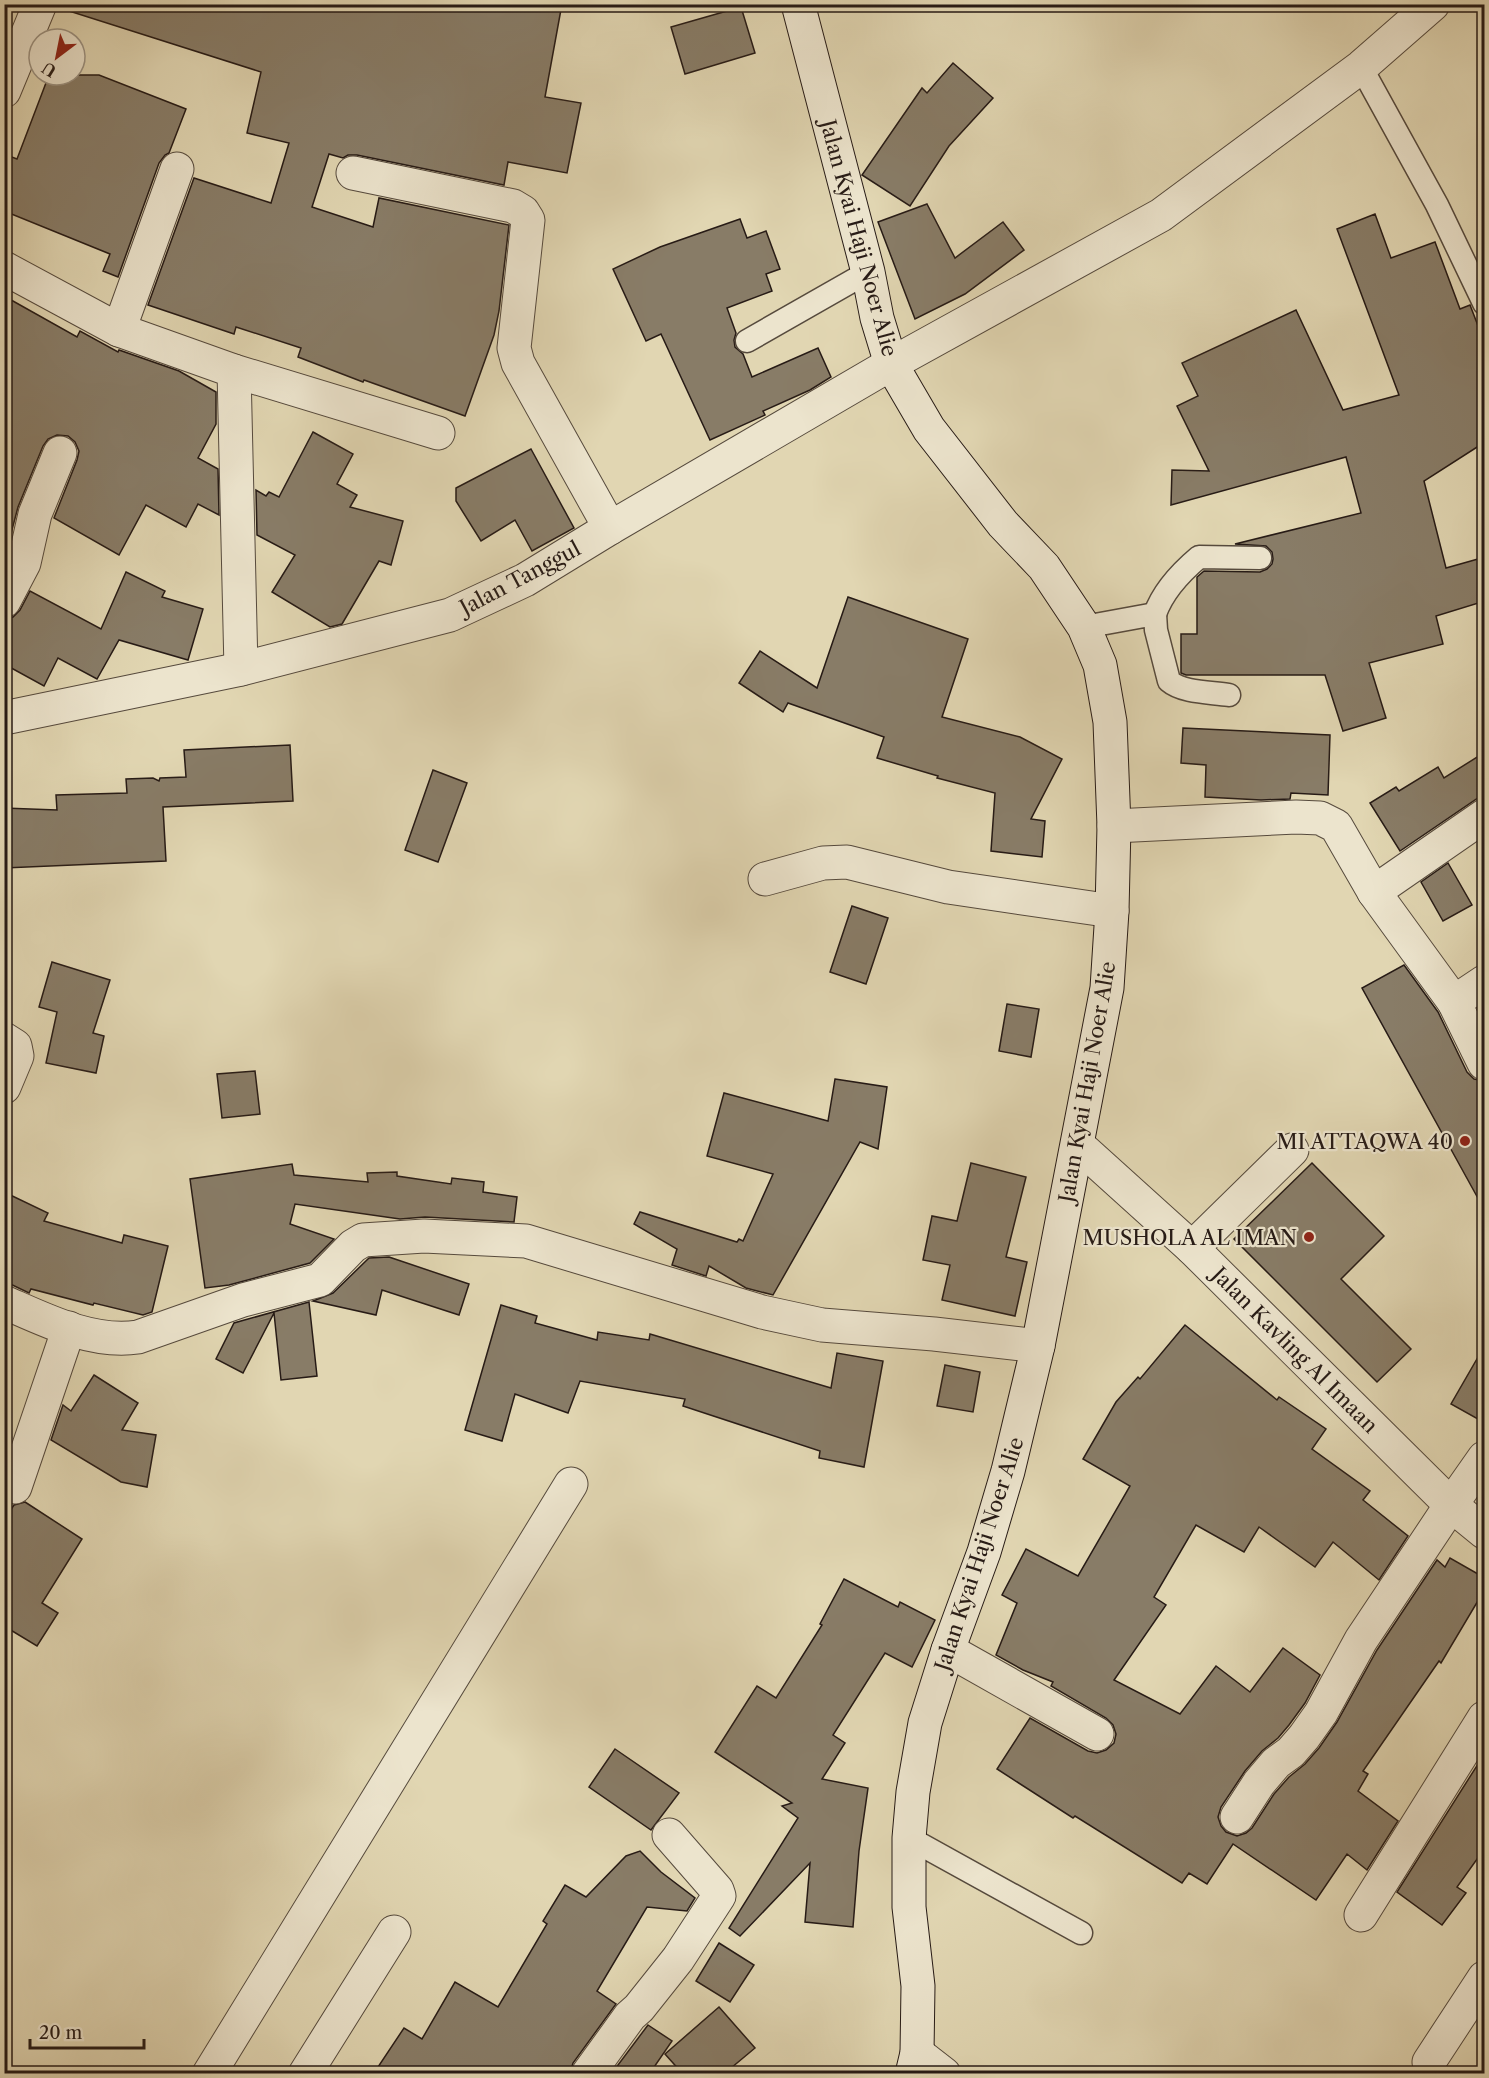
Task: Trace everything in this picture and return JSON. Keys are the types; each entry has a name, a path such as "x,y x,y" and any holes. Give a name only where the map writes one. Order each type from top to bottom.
{"street":[{"path":"4,91 40,4"},
{"name":"Jalan Kyai Haji Noer Alie","path":"798,4 868,272 877,318 898,374 929,429 1002,524 1044,567 1084,627 1100,665 1110,722 1114,826 1107,988 1038,1346 1008,1471 984,1552 948,1650 925,1723 913,1792 909,1838 909,1908 918,1986 915,2063"},
{"name":"Jalan Tanggul","path":"8,714 242,669 450,615 525,580 610,528 898,374 1161,215 1361,67 1426,7"},
{"path":"119,330 177,169"},
{"path":"353,173 513,206 523,212 528,220 514,348 518,363 610,528"},
{"path":"4,268 119,330 234,371 438,433"},
{"path":"234,371 242,669"},
{"path":"4,601 24,563 35,514 60,453"},
{"path":"1374,892 1485,816"},
{"path":"1114,826 1296,818 1320,818 1336,826 1374,892 1454,1002 1485,1063"},
{"path":"765,879 823,863 847,862 948,887 1112,911"},
{"path":"1454,1002 1485,982"},
{"path":"4,1039 15,1046 17,1056 4,1087"},
{"name":"Jalan Kavling Al Imaan","path":"1078,1145 1192,1248 1450,1505 1485,1532"},
{"path":"1192,1248 1292,1150"},
{"path":"4,1302 54,1324 104,1338 127,1339 243,1300 320,1280 353,1246 363,1240 424,1236 486,1238 526,1241 762,1312 822,1325 934,1334 1038,1346"},
{"path":"15,1487 69,1328"},
{"path":"1237,1817 1259,1783 1276,1763 1304,1737 1321,1713 1360,1640 1450,1505 1485,1458"},
{"path":"209,2073 571,1484"},
{"path":"948,1650 1097,1734"},
{"path":"1361,1915 1485,1718"},
{"path":"588,2073 630,2016 678,1959 719,1896 717,1890 669,1835"},
{"path":"305,2073 394,1932"},
{"path":"1429,2062 1485,1978"},
{"path":"915,2063 944,2073"}],"lane":[{"path":"1361,67 1437,205 1485,303"},
{"path":"747,341 868,272"},
{"path":"1229,695 1187,689 1175,686 1169,681 1156,630 1155,614 1160,599 1187,567 1199,557 1260,558"},
{"path":"1084,627 1155,614"},
{"path":"909,1838 1082,1933"}],"building":[{"path":"70,4 562,4 545,97 581,103 567,173 508,162 504,185 357,155 348,155 343,158 329,154 312,207 373,227 379,198 509,225 494,335 465,416 364,380 363,382 298,357 301,348 236,327 234,334 148,305 194,178 271,203 289,143 247,133 261,72 69,11"},
{"path":"741,7 755,53 685,74 671,27"},
{"path":"953,63 993,98 949,146 910,206 862,175 922,88 927,93"},
{"path":"87,75 99,75 186,109 169,153 159,163 118,277 103,271 110,254 4,211 4,154 17,159 44,87 87,87"},
{"path":"927,204 955,258 1003,222 1024,250 965,294 915,319 878,222"},
{"path":"1375,214 1391,258 1435,242 1460,309 1470,305 1485,344 1485,442 1424,481 1446,568 1485,557 1485,601 1436,616 1443,644 1369,663 1386,718 1343,731 1325,675 1186,675 1181,673 1181,634 1197,634 1197,577 1204,571 1260,572 1272,564 1272,552 1266,546 1235,544 1361,513 1346,457 1171,505 1172,470 1209,471 1177,406 1198,396 1182,363 1296,310 1343,410 1399,395 1337,229"},
{"path":"740,219 747,238 766,231 780,269 766,274 772,291 727,308 736,333 735,347 743,354 752,377 818,348 831,377 810,390 763,411 765,415 710,440 661,334 646,341 613,269 660,247"},
{"path":"4,296 77,337 80,331 118,352 119,350 179,371 216,392 216,424 198,458 218,469 219,515 198,504 186,527 146,505 119,555 54,518 79,451 75,442 68,436 57,435 48,439 43,446 18,507 4,560"},
{"path":"313,432 353,454 337,484 357,495 350,507 403,521 391,565 379,561 342,624 330,627 272,592 295,555 257,535 256,490 266,496 269,492 279,497"},
{"path":"531,449 574,528 532,551 515,520 481,541 456,501 456,488"},
{"path":"126,572 165,591 162,597 203,609 188,660 119,640 97,679 58,658 44,686 4,664 4,620 13,617 20,610 30,591 101,629"},
{"path":"848,597 968,639 942,717 1020,737 1062,759 1031,819 1045,821 1042,857 991,851 995,793 937,778 938,776 877,758 884,737 788,703 783,712 739,683 760,651 817,688"},
{"path":"1183,728 1330,735 1328,795 1291,793 1290,799 1261,800 1205,797 1206,765 1181,763"},
{"path":"290,745 293,801 163,807 166,861 4,868 4,808 57,810 56,795 127,793 126,779 153,778 159,781 160,778 186,777 184,750"},
{"path":"1485,752 1485,793 1400,851 1370,803 1396,787 1399,791 1438,767 1444,778"},
{"path":"433,770 467,783 438,862 405,850"},
{"path":"1448,863 1472,905 1443,921 1421,882"},
{"path":"852,906 888,918 866,984 830,972"},
{"path":"52,962 110,980 93,1033 104,1036 96,1073 46,1063 57,1012 39,1007"},
{"name":"MI ATTAQWA 40","path":"1404,965 1438,1012 1467,1072 1474,1079 1485,1081 1485,1211 1362,988"},
{"path":"1007,1004 1039,1009 1031,1057 999,1051"},
{"path":"255,1071 260,1114 222,1118 217,1074"},
{"path":"835,1079 887,1087 878,1149 860,1142 773,1295 746,1288 709,1266 706,1276 672,1265 677,1249 634,1224 640,1212 737,1242 739,1239 743,1241 773,1174 707,1156 724,1093 828,1121"},
{"path":"971,1163 1026,1177 1006,1257 1027,1262 1015,1316 942,1300 950,1265 923,1260 932,1216 957,1221"},
{"name":"MUSHOLA AL IMAN","path":"1312,1163 1384,1236 1341,1279 1411,1349 1377,1382 1234,1239"},
{"path":"292,1164 294,1175 368,1182 367,1173 397,1172 397,1176 451,1184 452,1178 484,1182 483,1192 517,1197 514,1222 425,1217 400,1219 295,1204 290,1224 334,1239 310,1263 229,1285 205,1288 190,1179"},
{"path":"4,1192 48,1213 44,1221 122,1243 124,1235 168,1246 152,1312 143,1315 31,1289 29,1293 4,1281"},
{"path":"389,1257 469,1284 459,1315 382,1290 376,1315 313,1301 333,1293 369,1258"},
{"path":"309,1302 317,1376 281,1380 274,1313 243,1373 216,1359 234,1323"},
{"path":"501,1305 537,1316 535,1323 597,1340 598,1332 649,1340 650,1334 831,1388 837,1353 883,1361 864,1467 819,1458 820,1451 683,1406 685,1399 580,1381 568,1413 515,1394 502,1441 465,1430"},
{"path":"1185,1325 1277,1400 1279,1397 1326,1429 1312,1449 1370,1491 1363,1500 1408,1536 1379,1580 1333,1542 1315,1567 1259,1527 1244,1552 1196,1525 1154,1597 1166,1605 1114,1680 1180,1714 1216,1666 1250,1692 1283,1648 1320,1675 1305,1703 1289,1725 1245,1771 1221,1807 1218,1817 1226,1832 1237,1836 1252,1828 1274,1794 1319,1748 1337,1722 1377,1650 1437,1560 1445,1567 1450,1558 1485,1578 1485,1589 1441,1663 1439,1661 1363,1771 1368,1774 1358,1791 1398,1821 1367,1870 1347,1854 1316,1900 1233,1844 1207,1884 1189,1873 1182,1883 1075,1816 1073,1818 997,1769 1030,1718 1088,1751 1097,1753 1106,1750 1114,1743 1116,1734 1113,1725 1106,1718 1051,1686 1053,1682 1023,1670 996,1655 1017,1603 1002,1595 1026,1549 1078,1576 1130,1486 1083,1459 1116,1402 1138,1377 1140,1379"},
{"path":"1485,1345 1485,1423 1451,1404"},
{"path":"945,1365 980,1372 973,1412 937,1406"},
{"path":"94,1375 138,1403 122,1430 156,1435 147,1487 121,1482 51,1440 63,1405 71,1411"},
{"path":"25,1502 82,1539 42,1603 58,1613 37,1646 4,1626 4,1520 14,1505"},
{"path":"844,1579 898,1607 900,1602 935,1620 912,1667 885,1653 833,1735 845,1743 822,1779 868,1788 859,1851 853,1927 805,1922 810,1863 740,1936 729,1928 798,1818 782,1806 792,1803 715,1752 757,1686 776,1698 822,1625 820,1624"},
{"path":"615,1749 679,1793 651,1830 589,1787"},
{"path":"1485,1753 1485,1848 1457,1887 1466,1893 1442,1925 1397,1892"},
{"path":"640,1851 661,1872 695,1898 687,1911 647,1907 597,1991 616,2004 573,2063 570,2073 374,2073 404,2028 422,2039 455,1982 498,2007 547,1924 543,1921 565,1885 586,1897 626,1856"},
{"path":"719,1943 754,1965 730,2002 696,1981"},
{"path":"719,2007 755,2048 725,2073 682,2073 665,2054"},
{"path":"648,2025 672,2041 650,2073 612,2073"}],"place":[{"name":"MI ATTAQWA 40","path":"1465,1141"},
{"name":"MUSHOLA AL IMAN","path":"1309,1237"}]}
